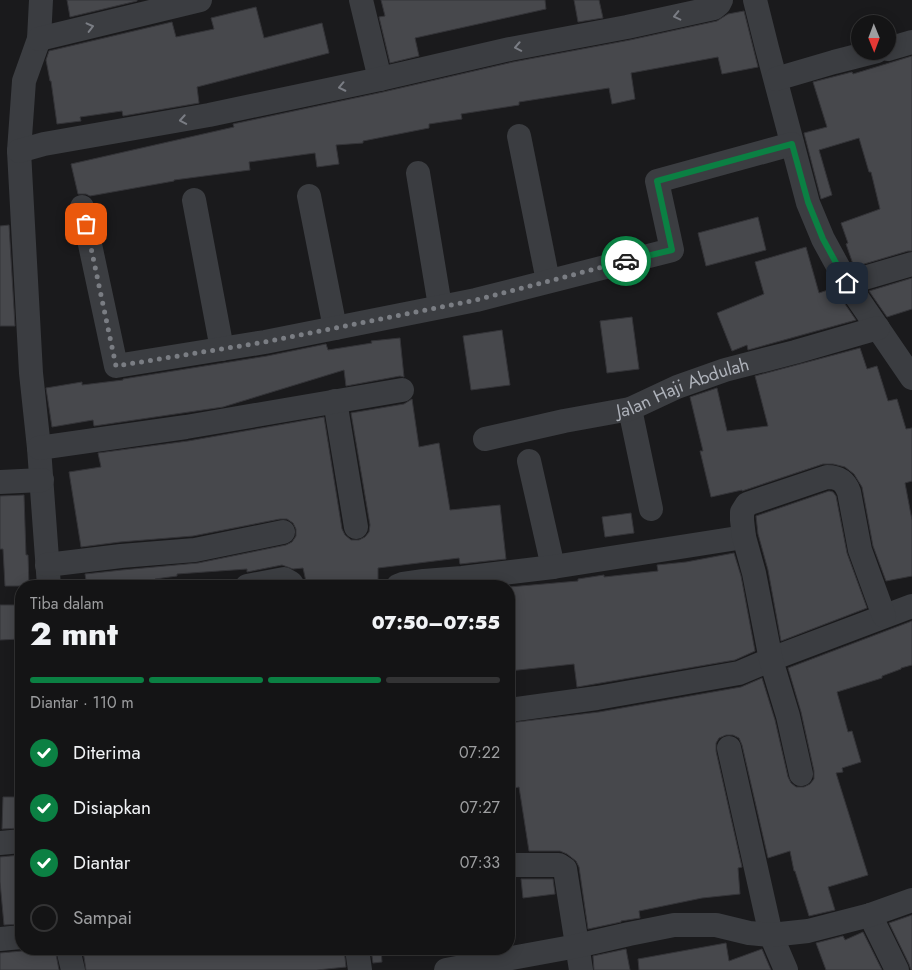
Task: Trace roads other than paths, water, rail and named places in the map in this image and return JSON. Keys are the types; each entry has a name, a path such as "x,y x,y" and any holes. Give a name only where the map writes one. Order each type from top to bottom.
{"street":[{"path":"41,0 38,39 24,81 19,151 31,373 42,480 48,575 121,556 195,550 282,532"},
{"path":"38,39 200,0"},
{"path":"361,0 380,79"},
{"path":"19,151 44,144 209,115 510,49 627,27 717,6 721,0"},
{"path":"755,0 766,48 808,202 823,239 847,283 912,378"},
{"path":"896,47 912,42"},
{"path":"776,79 851,58"},
{"path":"519,136 548,281"},
{"path":"82,207 116,366 265,342 476,300 672,250 657,181 792,144"},
{"path":"418,173 440,306"},
{"path":"308,196 335,328"},
{"path":"194,200 222,349"},
{"path":"847,283 912,264"},
{"name":"Jalan Haji Abdulah","path":"485,439 564,421 630,409 677,388 725,370 878,328"},
{"path":"39,448 186,428 402,390"},
{"path":"335,401 356,527"},
{"path":"630,409 650,509"},
{"path":"529,461 553,567"},
{"path":"801,774 788,716 771,660 754,574 744,537 742,512 747,504 827,478 835,477 841,480 849,492 860,550 884,616"},
{"path":"0,482 42,480"},
{"path":"437,580 553,567 744,537"},
{"path":"515,709 597,698 739,673 912,606"},
{"path":"729,748 771,935 786,970"},
{"path":"0,843 15,842"},
{"path":"515,865 559,865 565,869 581,970"},
{"path":"446,970 577,946 674,925 716,925 749,933 771,935 808,930 870,915 912,900"},
{"path":"870,915 897,970"},
{"path":"0,939 15,938"},
{"path":"70,955 74,970"},
{"path":"357,955 360,970"}]}
